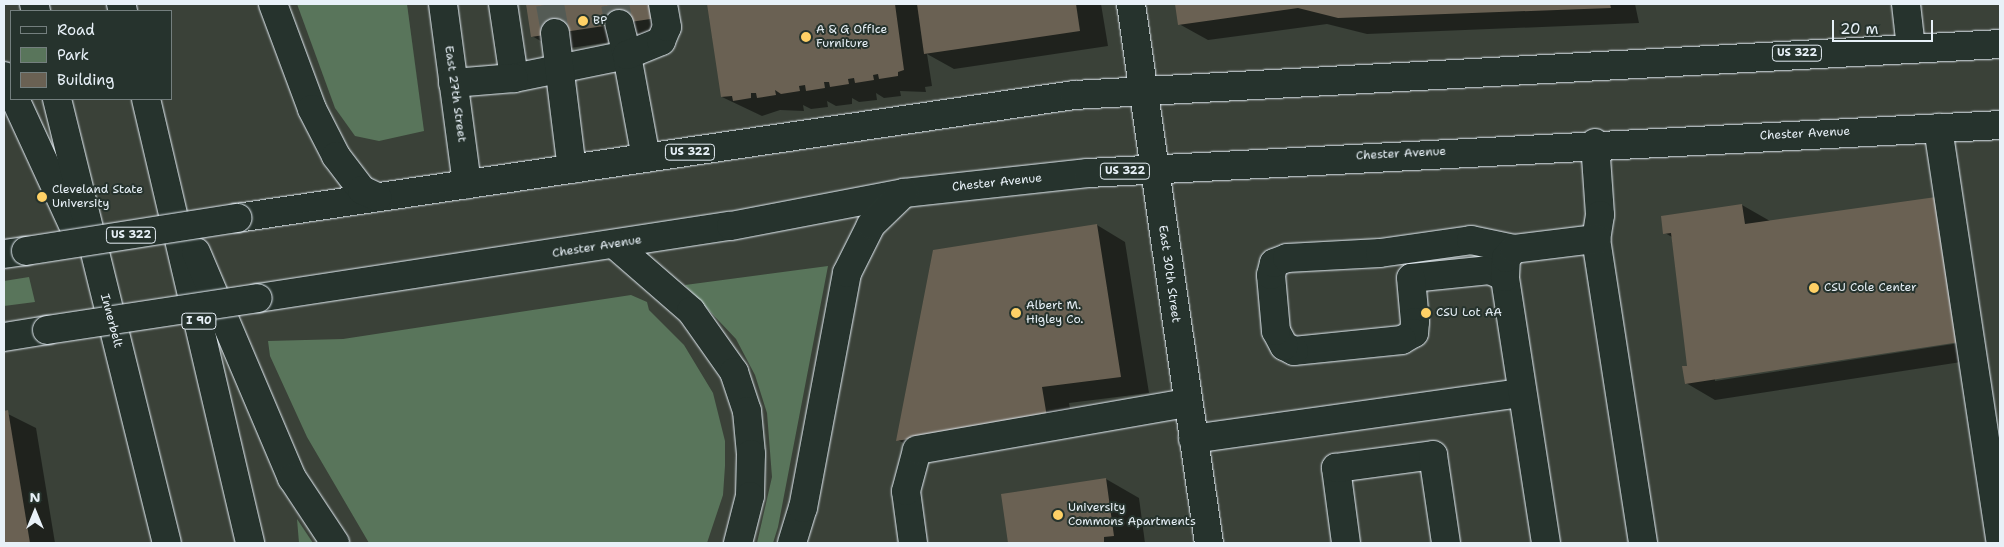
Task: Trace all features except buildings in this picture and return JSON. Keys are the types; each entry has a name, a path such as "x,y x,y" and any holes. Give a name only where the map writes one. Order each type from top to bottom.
{"main road":[{"path":"273,4 312,108 336,156 362,190 377,197"},
{"name":"East 27th Street","path":"443,4 467,184"},
{"path":"503,4 514,78"},
{"path":"453,83 514,78 627,55 661,41 667,27 663,4"},
{"name":"East 30th Street","path":"1131,4 1208,543"},
{"path":"1906,4 1911,48"},
{"path":"619,24 627,55 646,158"},
{"path":"555,33 572,169"},
{"name":"US 322","path":"15,253 236,218 1074,94 1143,93 2000,44"},
{"path":"4,76 10,88"},
{"path":"15,100 104,295"},
{"name":"Innerbelt","path":"57,100 104,295 167,543"},
{"name":"I 90","path":"146,100 168,185 250,543"},
{"name":"Chester Avenue","path":"4,337 614,244 904,193 1088,172 1155,170 1595,143 2000,125"},
{"path":"1938,128 1997,491 2000,540"},
{"path":"1595,143 1600,215 1596,239 1643,543"},
{"path":"168,185 292,478 335,543"},
{"path":"792,543 803,508 847,273 871,225 904,193"},
{"path":"1380,253 1401,263 1411,278 1414,327 1402,340 1294,351 1284,346 1276,331 1271,275 1274,263 1288,258 1380,253 1471,240 1514,249 1596,239"},
{"path":"614,244 691,311 734,372 748,411 751,454 750,496 738,543"},
{"path":"1514,249 1506,258 1505,277 1546,543"},
{"path":"1411,278 1490,270 1505,277"},
{"path":"1193,439 1522,393"},
{"path":"913,543 906,491 917,450 1188,403"},
{"path":"1346,543 1336,468 1433,455 1446,543"}],"green space":[{"path":"297,4 407,4 424,131 379,141 355,136 335,108"},
{"path":"828,266 778,527 773,543 757,543 772,477 767,413 755,375 736,339 685,285"},
{"path":"29,277 35,302 4,306 4,281"},
{"path":"631,295 647,302 649,310 684,345 713,393 725,441 725,466 723,495 707,543 369,543 307,437 270,356 268,341 343,339"},
{"path":"297,519 313,543 299,543"}],"tunnel":[{"path":"550,4 555,33"},
{"path":"615,4 619,24"}],"place":[{"name":"BP","path":"583,21"},
{"name":"A & G Office Furniture","path":"806,37"},
{"name":"Cleveland State University","path":"42,197"},
{"name":"CSU Cole Center","path":"1814,288"},
{"name":"Albert M. Higley Co.","path":"1016,313"},
{"name":"CSU Lot AA","path":"1426,313"},
{"name":"University Commons Apartments","path":"1058,515"}]}
